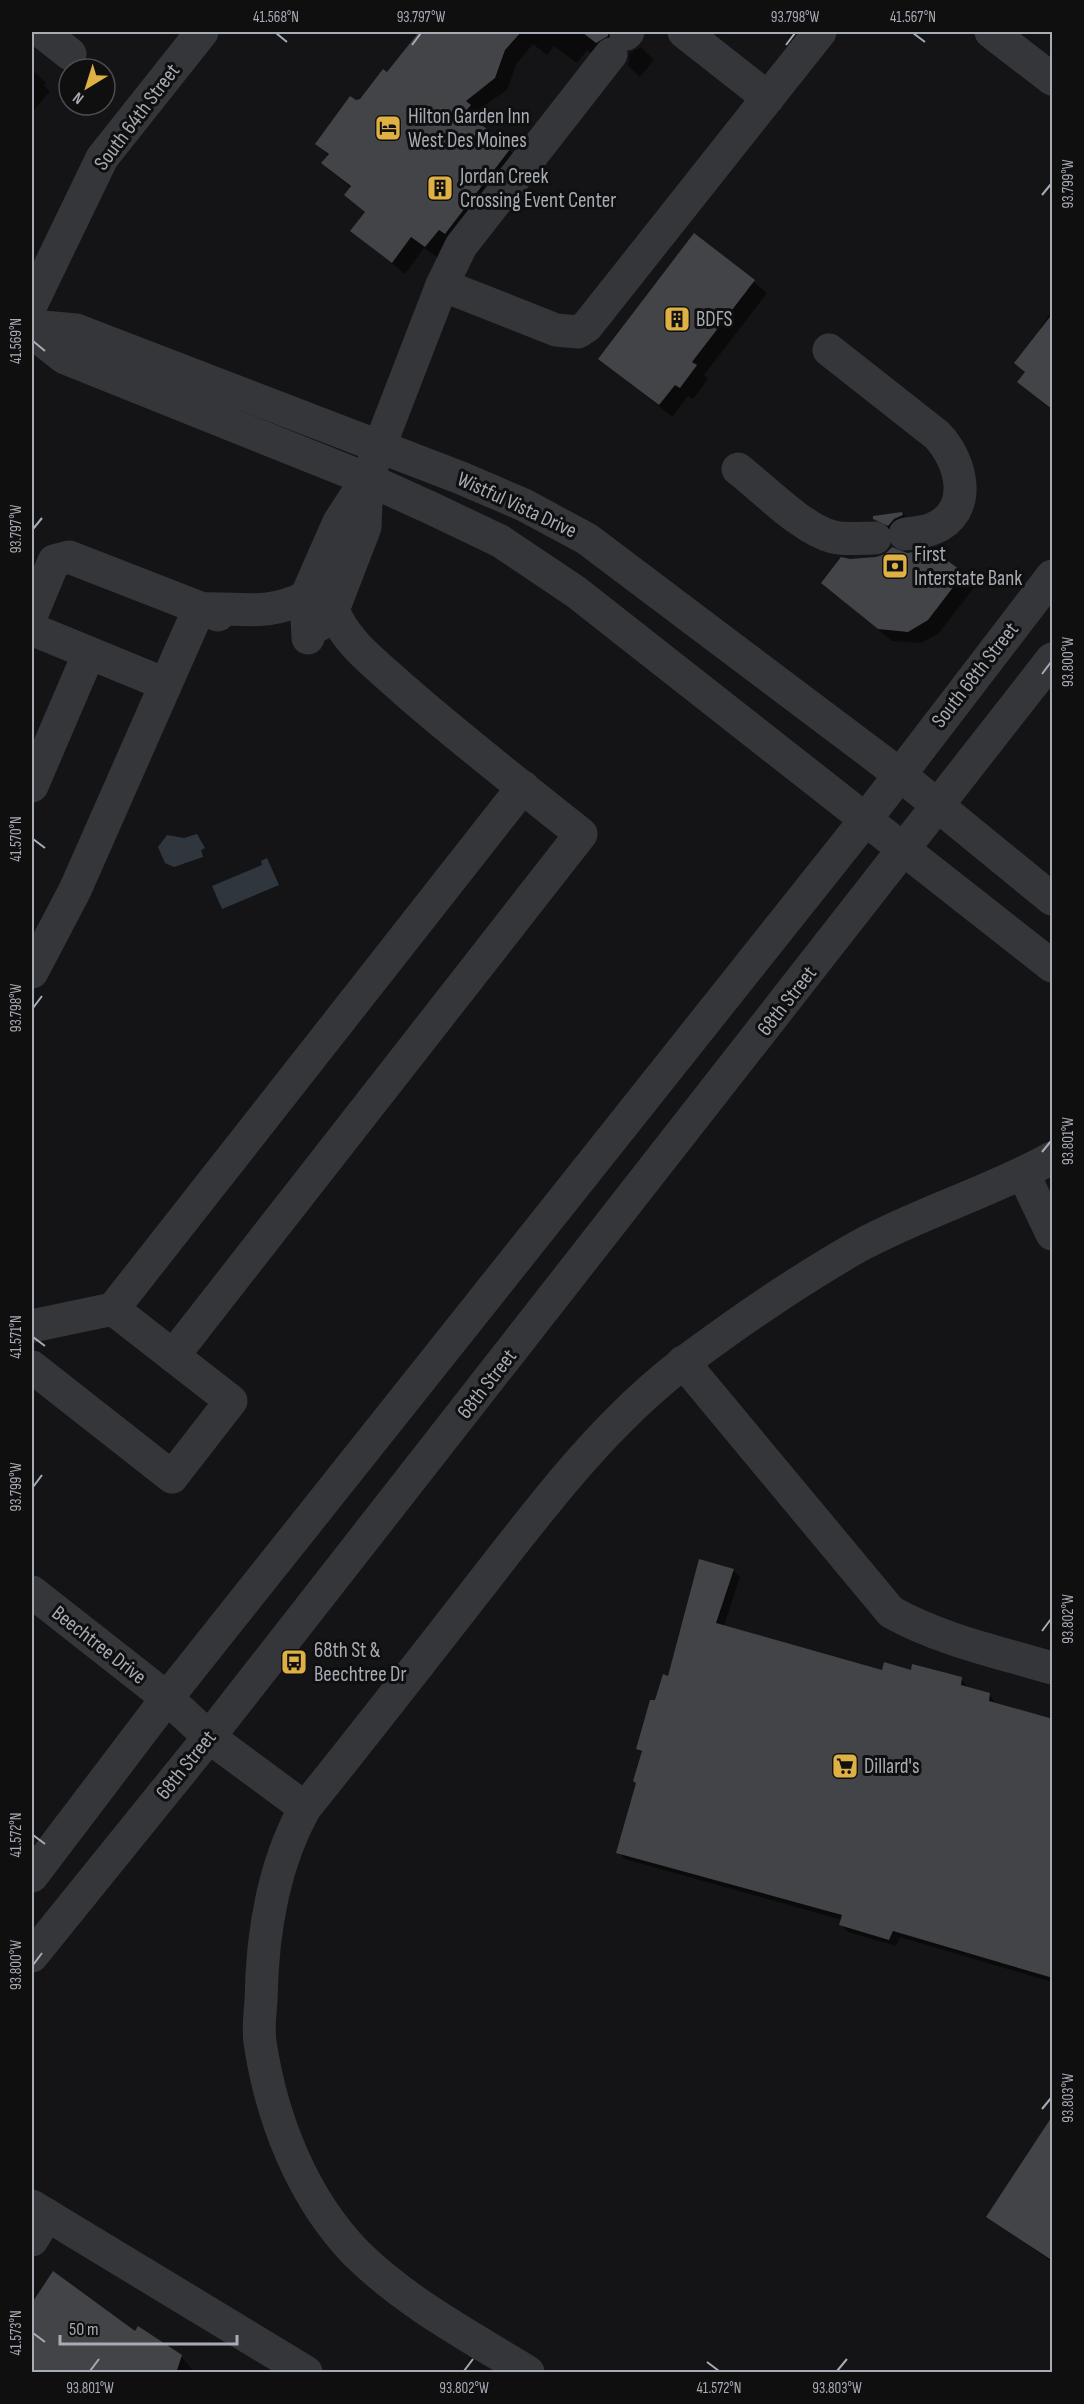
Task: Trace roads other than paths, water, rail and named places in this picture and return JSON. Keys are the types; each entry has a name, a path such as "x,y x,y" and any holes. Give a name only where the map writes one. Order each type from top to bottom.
{"street":[{"path":"42,32 70,54"},
{"name":"South 64th Street","path":"32,303 102,158 202,32"},
{"path":"684,32 768,98"},
{"path":"442,285 556,330 578,332 587,326 820,32"},
{"path":"993,32 1053,80"},
{"path":"308,638 319,604 339,522 367,479 442,285 461,246 622,40"},
{"name":"Wistful Vista Drive","path":"32,326 76,330 380,446 524,505 587,538 899,774 1053,899"},
{"name":"Wistful Vista Drive","path":"32,332 65,358 367,479 500,541 567,585 1053,966"},
{"path":"738,469 795,514 827,535 844,539 890,536 933,529 948,518 957,506 961,492 955,460 950,448 937,435 829,350"},
{"path":"32,614 54,561 69,557 199,609 250,626 288,629 326,646 383,687 427,710"},
{"name":"South 68th Street","path":"899,774 1053,576"},
{"path":"199,609 228,608 262,612 319,604"},
{"path":"173,1356 581,834 427,710 352,643 319,604"},
{"path":"32,972 75,890 199,609"},
{"path":"32,624 36,632 165,684"},
{"path":"32,786 88,653"},
{"path":"938,807 1053,659"},
{"path":"32,1876 167,1698 866,819 899,774"},
{"path":"32,1326 113,1310 523,787"},
{"name":"68th Street","path":"32,1956 209,1737 938,807"},
{"path":"528,2373 428,2312 355,2252 317,2202 298,2168 272,2102 260,2039 262,1966 271,1900 292,1830 305,1808 538,1512 618,1421 683,1362 770,1301 860,1246 1053,1158"},
{"path":"1023,1173 1053,1234"},
{"path":"32,1367 172,1477 231,1401 113,1310"},
{"path":"683,1362 891,1612 913,1624 961,1642 1053,1668"},
{"name":"Beechtree Drive","path":"32,1592 167,1698 209,1737 305,1808"},
{"path":"37,2220 306,2373"}],"place":[{"name":"Hilton Garden Inn West Des Moines","path":"388,128"},
{"name":"Jordan Creek Crossing Event Center","path":"440,188"},
{"name":"BDFS","path":"677,319"},
{"name":"First Interstate Bank","path":"895,566"},
{"name":"68th St & Beechtree Dr","path":"294,1662"},
{"name":"Dillard's","path":"845,1766"}]}
